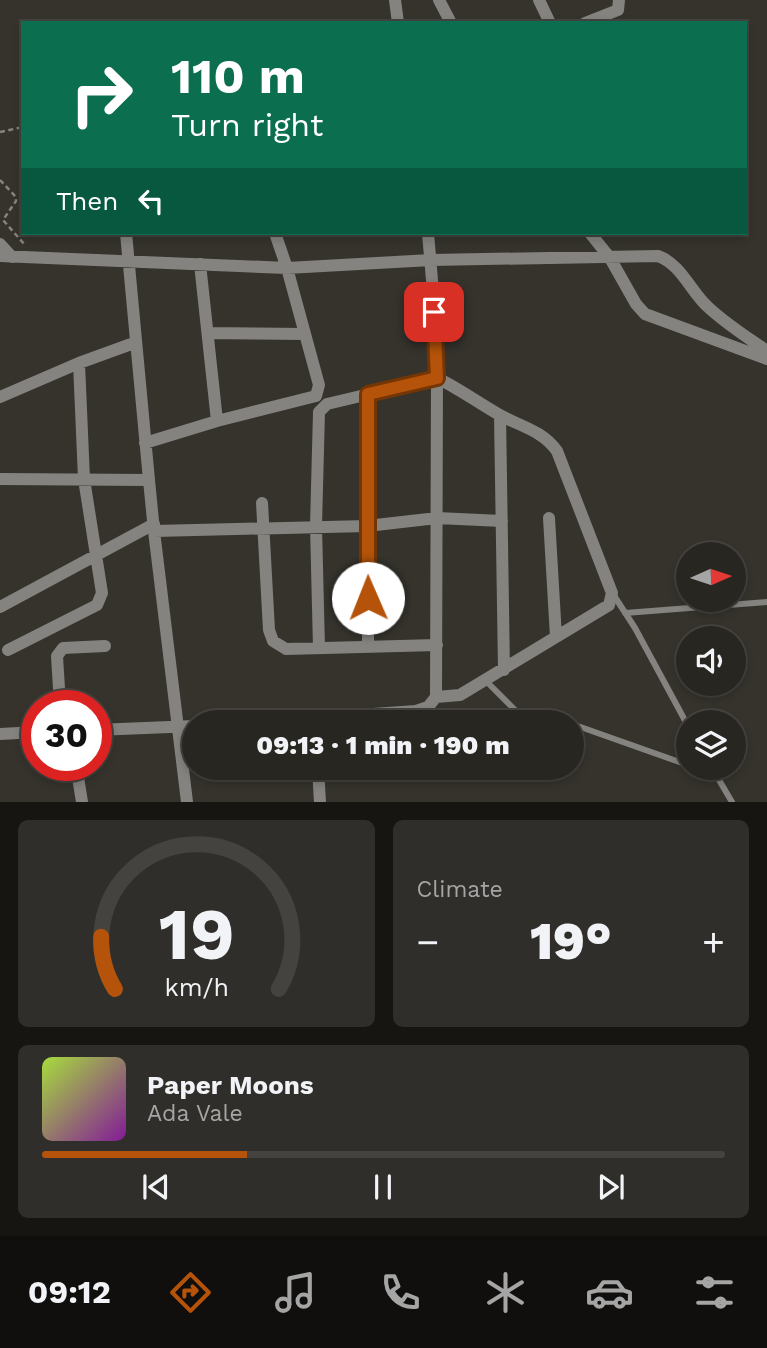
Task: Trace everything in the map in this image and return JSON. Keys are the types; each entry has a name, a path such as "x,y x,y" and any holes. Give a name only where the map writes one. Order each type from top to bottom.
{"street":[{"path":"395,0 398,21"},
{"path":"439,0 451,21"},
{"path":"539,0 549,21"},
{"path":"590,21 618,10 619,0"},
{"path":"125,235 154,527 187,802"},
{"path":"145,443 217,421 316,396 319,385 276,235"},
{"path":"419,710 428,707 436,697 437,378 428,235"},
{"path":"592,235 610,258 645,314 767,359"},
{"path":"0,244 6,257 287,268 431,260 658,256 667,259 704,303 767,351"},
{"path":"200,264 217,421"},
{"path":"208,333 305,334"},
{"path":"0,397 134,343"},
{"path":"8,650 97,605 102,593 84,480 79,363"},
{"path":"319,648 316,526 319,412 327,404 437,378 500,415 540,434 557,451 612,593 610,605 504,670 460,695 436,697"},
{"path":"368,394 368,646"},
{"path":"500,415 504,670"},
{"path":"0,479 149,480"},
{"path":"262,503 269,630 273,641 286,649 437,645"},
{"path":"0,607 95,555 154,527 367,526 437,517 502,521"},
{"path":"549,518 556,637"},
{"path":"59,690 57,656 63,648 105,646"},
{"path":"112,729 182,727"},
{"path":"0,734 21,733"},
{"path":"319,780 320,802"},
{"path":"79,781 82,802"}],"lane":[{"path":"612,593 679,710"},
{"path":"625,613 767,602"},
{"path":"485,680 515,710"},
{"path":"584,728 676,761"},
{"path":"719,780 732,802"}],"path":[{"path":"0,132 21,127"},
{"path":"0,180 16,197 3,220 37,258"}],"route":[{"path":"368,598 368,394 437,378 434,312"}]}
